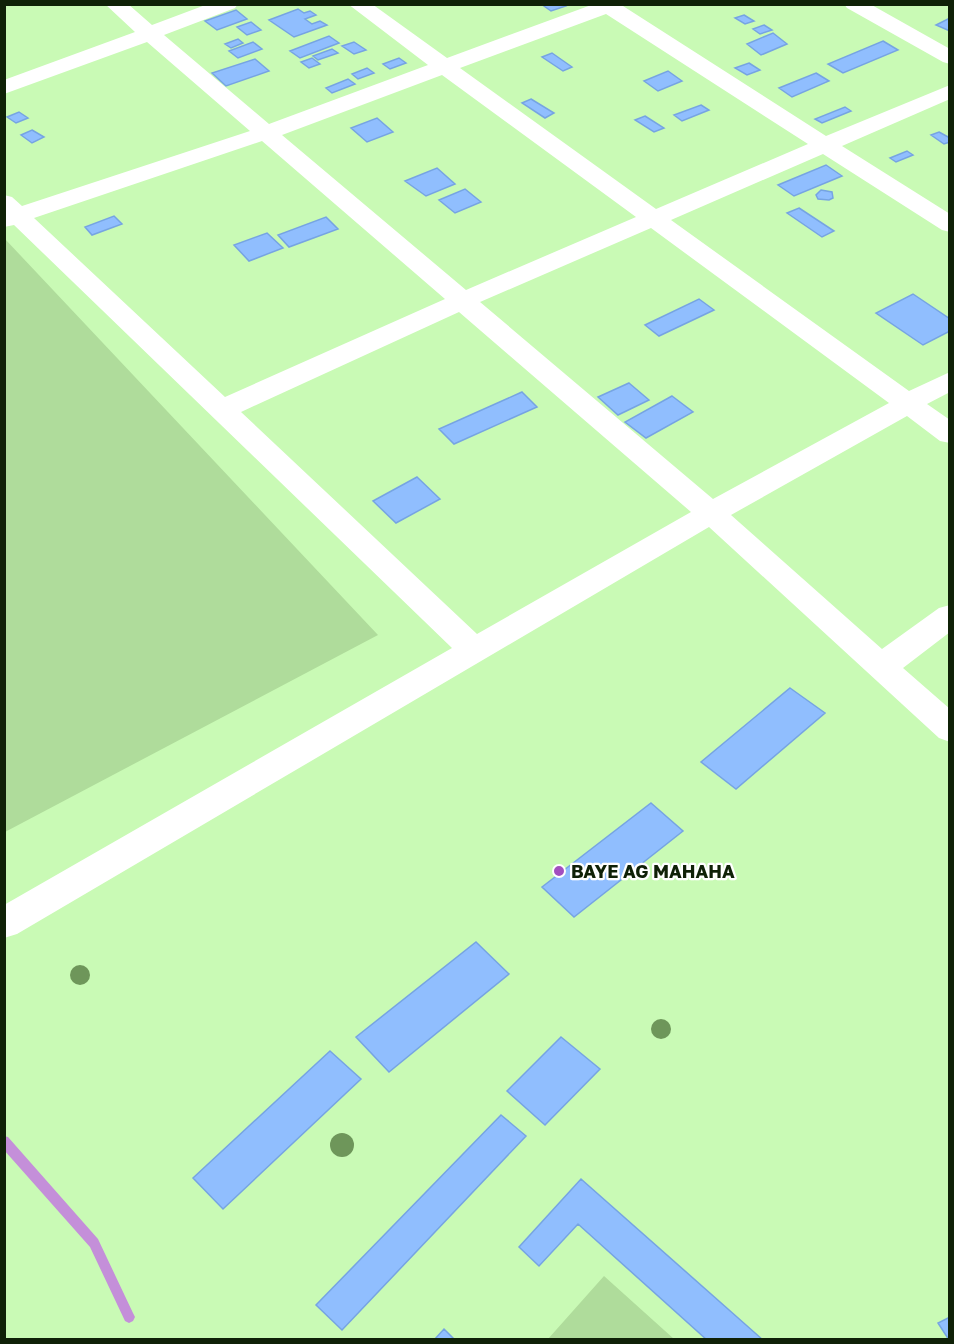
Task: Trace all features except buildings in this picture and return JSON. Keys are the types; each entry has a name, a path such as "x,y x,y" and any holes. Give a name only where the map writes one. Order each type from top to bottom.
{"street":[{"path":"115,4 711,513 950,729"},
{"path":"4,88 228,4"},
{"path":"358,4 950,434"},
{"path":"854,4 950,58"},
{"path":"474,650 221,410 8,213 265,133 609,5 950,225"},
{"path":"221,410 462,301 950,91"},
{"path":"4,923 711,513 950,380"},
{"path":"881,667 950,616"}],"green space":[{"path":"5,239 378,635 5,832"},
{"path":"604,1276 674,1339 548,1339"}],"waterway":[{"path":"4,1141 94,1243 129,1317"}],"place":[{"name":"BAYE AG MAHAHA","path":"559,871"}]}
